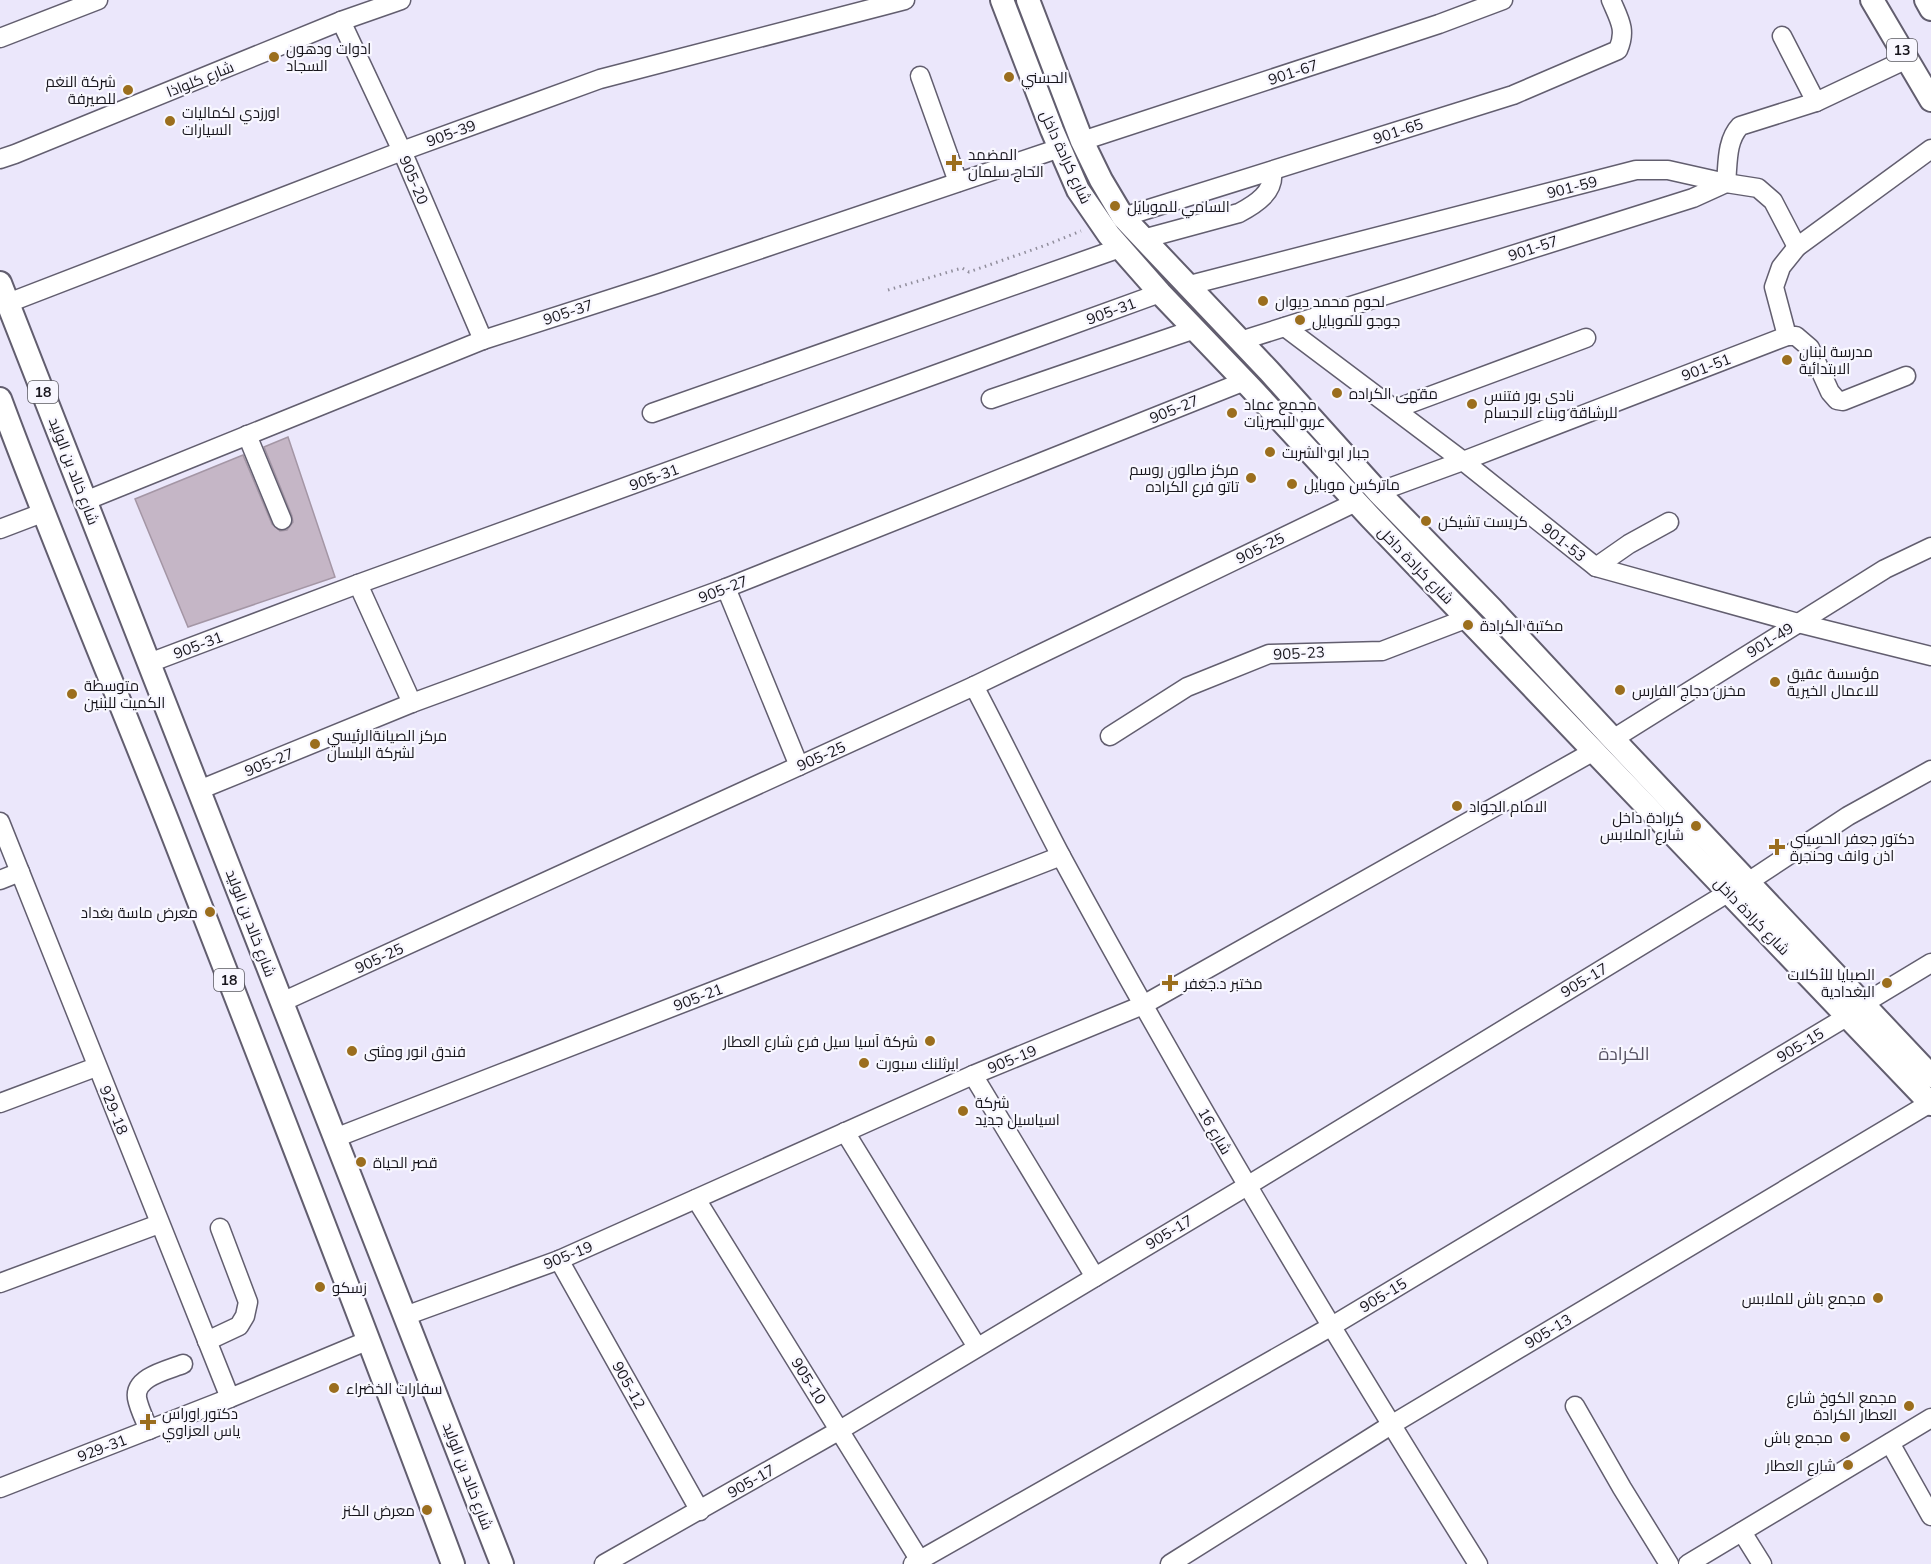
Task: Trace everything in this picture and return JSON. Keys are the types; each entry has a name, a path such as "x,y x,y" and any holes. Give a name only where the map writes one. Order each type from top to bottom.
{"main road":[{"name":"شارع كرادة داخل","path":"1002,0 1078,190 1120,248 1468,618 1603,745 1855,1010 1930,1104"},
{"name":"شارع كرادة داخل","path":"1028,0 1082,141 1123,217 1378,492 1492,609 1603,745"},
{"name":"13","path":"1872,0 1931,100"},
{"path":"1926,0 1931,9"},
{"name":"شارع خالد بن الوليد","path":"4,293 502,1564"},
{"name":"18","path":"0,399 42,513 168,824 369,1340 453,1564"},
{"name":"شارع كرادة داخل","path":"1855,1010 1931,1076"}],"street":[{"path":"0,38 98,0"},
{"name":"شارع كلواذا","path":"0,159 341,21 401,0"},
{"name":"905-39","path":"4,293 600,80 905,0"},
{"name":"901-67","path":"1082,141 1439,24 1503,0"},
{"name":"901-65","path":"1123,217 1513,94 1618,50 1623,39 1622,26 1611,0"},
{"name":"905-20","path":"341,21 402,151 483,340"},
{"path":"1782,36 1816,102"},
{"path":"1797,247 1773,201 1758,188 1726,183 1733,133 1740,126 1816,102 1907,59"},
{"path":"920,76 958,182"},
{"name":"905-37","path":"85,501 483,340 657,284 1060,147"},
{"path":"1906,376 1843,401 1838,400 1830,392 1810,348 1796,336 1787,336 1774,287 1781,267 1797,247 1931,149"},
{"name":"901-59","path":"1186,286 1636,170 1668,170 1726,183"},
{"path":"1143,239 1250,208 1266,193 1272,183 1272,171"},
{"name":"901-57","path":"1240,341 1693,198 1726,183"},
{"path":"652,413 1120,248"},
{"name":"905-31","path":"149,663 358,584 1160,293"},
{"name":"901-53","path":"1285,327 1463,461 1596,567 1798,623 1931,656"},
{"path":"991,399 1195,329"},
{"name":"901-51","path":"1378,492 1787,336"},
{"path":"1395,410 1586,338"},
{"name":"905-27","path":"199,790 412,703 726,588 1245,381"},
{"path":"247,435 282,520"},
{"name":"905-25","path":"282,1002 974,686 1356,501"},
{"path":"0,529 42,513"},
{"path":"1596,567 1629,544 1669,522"},
{"name":"901-49","path":"1603,745 1885,569 1931,547"},
{"path":"358,584 412,703"},
{"path":"726,588 799,766"},
{"name":"905-23","path":"1110,736 1187,687 1269,654 1382,651 1468,618"},
{"name":"شارع 16","path":"974,686 1061,856 1143,1005 1247,1186 1478,1564"},
{"name":"905-19","path":"405,1316 559,1260 973,1075 1143,1005 1603,745"},
{"name":"905-17","path":"604,1564 840,1430 1247,1186 1738,887 1848,816 1931,770"},
{"name":"929-18","path":"0,822 230,1398"},
{"name":"905-21","path":"335,1138 1061,856"},
{"path":"0,880 20,872"},
{"name":"905-15","path":"918,1563 1332,1326 1931,963"},
{"path":"0,1103 96,1066"},
{"path":"973,1075 1095,1277"},
{"name":"905-13","path":"1170,1564 1391,1425 1930,1104"},
{"path":"844,1132 977,1347"},
{"name":"905-10","path":"696,1199 840,1430 918,1563"},
{"path":"0,1283 159,1224"},
{"path":"207,1341 239,1326 245,1316 248,1302 220,1228"},
{"name":"905-12","path":"559,1260 700,1511"},
{"name":"929-31","path":"0,1488 230,1398 369,1340"},
{"path":"149,1430 137,1399 139,1387 145,1380 183,1364"},
{"path":"1575,1406 1669,1564"},
{"path":"1688,1564 1931,1418"},
{"path":"1890,1443 1931,1516"},
{"path":"1742,1532 1762,1564"}],"path":[{"path":"888,290 962,268 969,272 985,267 1082,230 1097,219"}],"building":[{"path":"288,437 335,577 188,627 135,499 243,455 272,524 280,531 287,530 293,522 292,516 264,447"}],"place":[{"name":"ادوات ودهون السجاد","path":"274,57"},
{"name":"الحسني","path":"1009,77"},
{"name":"شركة النغم للصيرفة","path":"128,90"},
{"name":"اورزدي لكماليات السيارات","path":"170,121"},
{"name":"المضمد الحاج سلمان","path":"954,163"},
{"name":"السامي للموبايل","path":"1115,206"},
{"name":"لحوم محمد ديوان","path":"1263,301"},
{"name":"جوجو للموبايل","path":"1300,320"},
{"name":"مدرسة لبنان الابتدائية","path":"1787,360"},
{"name":"مقهى الكراده","path":"1337,393"},
{"name":"نادي بور فتنس للرشاقة وبناء الاجسام","path":"1472,404"},
{"name":"مجمع عماد عربو للبصريات","path":"1232,413"},
{"name":"جبار ابو الشربت","path":"1270,452"},
{"name":"مركز صالون روسم تاتو فرع الكراده","path":"1251,478"},
{"name":"ماتركس موبايل","path":"1292,484"},
{"name":"كريست تشيكن","path":"1426,521"},
{"name":"مكتبة الكرادة","path":"1468,625"},
{"name":"مؤسسة عقيق للاعمال الخيرية","path":"1775,682"},
{"name":"مخزن دجاج الفارس","path":"1620,690"},
{"name":"متوسطة الكميت للبنين","path":"72,694"},
{"name":"مركز الصيانةالرئيسي لشركة البلسان","path":"315,744"},
{"name":"الامام الجواد","path":"1457,806"},
{"name":"كررادة داخل شارع الملابس","path":"1696,826"},
{"name":"دكتور جعفر الحسيني اذن وانف وحنجرة","path":"1777,847"},
{"name":"معرض ماسة بغداد","path":"210,912"},
{"name":"مختبر د.جغفر","path":"1170,983"},
{"name":"الصبايا للأكلات البغدادية","path":"1887,983"},
{"name":"شركة آسيا سيل فرع شارع العطار","path":"930,1041"},
{"name":"فندق انور ومثنى","path":"352,1051"},
{"name":"ايرثلنك سبورت","path":"864,1063"},
{"name":"شركة اسياسيل جديد","path":"963,1111"},
{"name":"قصر الحياة","path":"361,1162"},
{"name":"زسكو","path":"320,1287"},
{"name":"مجمع باش للملابس","path":"1878,1298"},
{"name":"سفارات الخضراء","path":"334,1388"},
{"name":"مجمع الكوخ شارع العطار الكرادة","path":"1909,1406"},
{"name":"دكتور اوراس ياس العزاوي","path":"148,1422"},
{"name":"مجمع باش","path":"1845,1437"},
{"name":"شارع العطار","path":"1848,1465"},
{"name":"معرض الكنز","path":"427,1510"}],"district":[{"name":"الكرادة","path":"1624,1053"}]}
